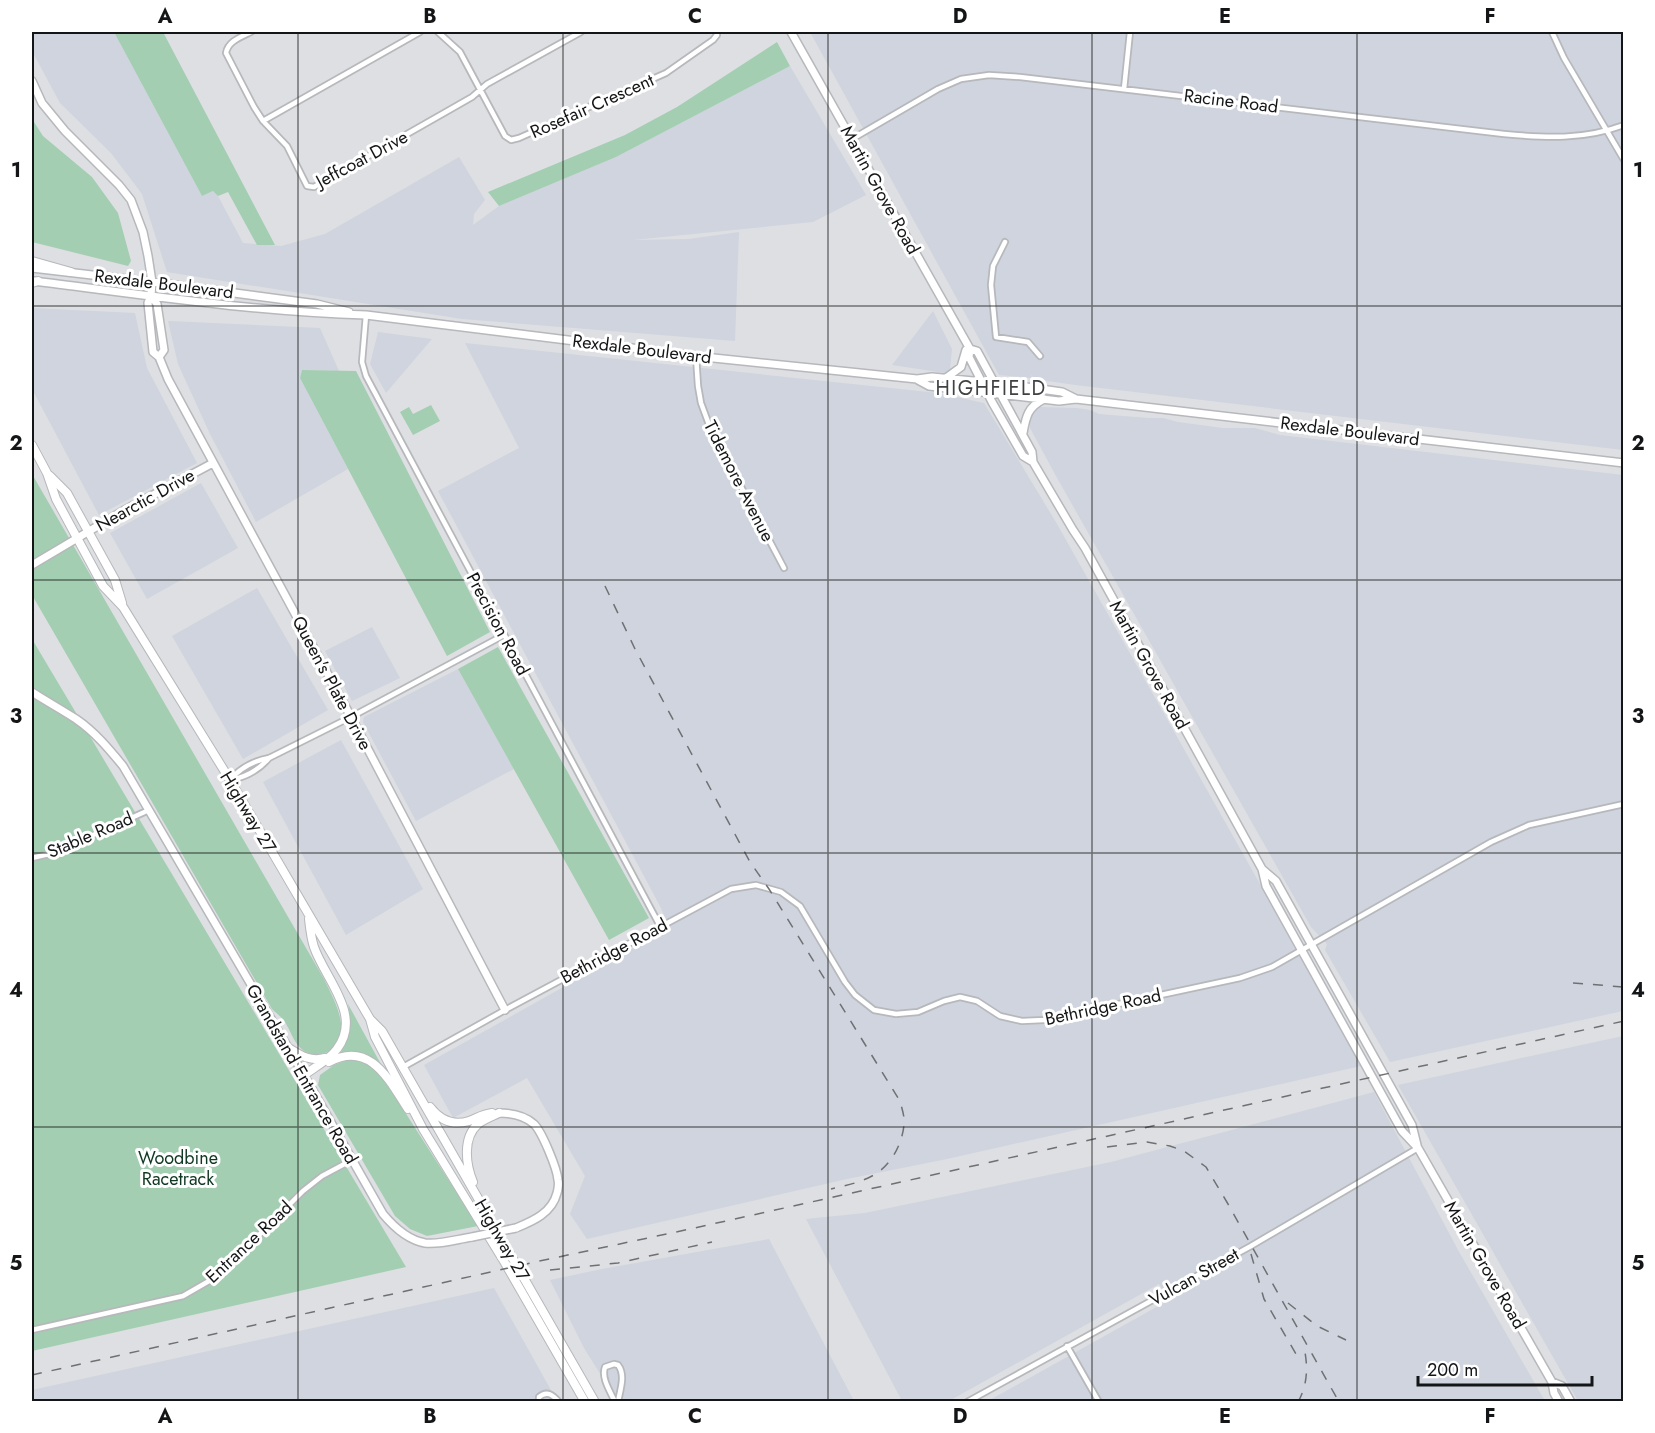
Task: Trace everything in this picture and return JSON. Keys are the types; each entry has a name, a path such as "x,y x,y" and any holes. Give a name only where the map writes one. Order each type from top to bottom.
{"main road":[{"name":"Martin Grove Road","path":"791,32 968,347 969,357 981,381 1023,456 1034,462"},
{"name":"Queen's Plate Drive","path":"32,81 42,103 65,131 131,200 143,232 152,282 148,303 153,352 159,357 168,379 351,717 505,1010"},
{"path":"32,261 71,272"},
{"name":"Rexdale Boulevard","path":"32,268 317,304 366,315 696,356 917,379 932,377 995,382 1062,392 1076,399"},
{"name":"Rexdale Boulevard","path":"34,282 316,314 366,315"},
{"name":"Queen's Plate Drive","path":"151,296 157,304 164,350 159,357"},
{"name":"Martin Grove Road","path":"968,347 977,351 995,382 1023,433 1034,462 1085,548 1262,869 1266,886 1402,1131 1418,1148 1552,1382 1559,1401"},
{"path":"946,378 961,367 968,347"},
{"name":"Rexdale Boulevard","path":"917,379 929,386 1059,401 1076,399 1623,463"},
{"path":"1023,433 1028,410 1044,399"},
{"name":"Highway 27","path":"32,445 47,473 56,500 103,586 123,607 230,780 370,1019 382,1031 595,1401"},
{"name":"Nearctic Drive","path":"32,565 88,531 213,463"},
{"name":"Highway 27","path":"47,473 67,493 115,580 123,607"},
{"name":"Grandstand Entrance Road","path":"32,692 77,720 105,745 123,766 383,1214 391,1224 411,1238 426,1243 516,1228 544,1214 552,1205 557,1194 558,1180 541,1134 534,1124 524,1118 511,1113 499,1113"},
{"name":"Martin Grove Road","path":"1262,869 1276,881 1412,1125 1418,1148"},
{"path":"304,1075 332,1056 345,1035 346,1029 345,1013 314,947 307,912"},
{"name":"Highway 27","path":"370,1019 375,1037 423,1129 505,1263 585,1401"},
{"path":"287,1047 306,1059 322,1059 332,1056"},
{"path":"322,1063 345,1056 360,1056 367,1059 377,1066 423,1129"},
{"path":"411,1080 435,1114 444,1120 458,1123 487,1114 499,1113"},
{"path":"488,1216 470,1173 466,1155 471,1135 478,1124 499,1113"},
{"name":"Martin Grove Road","path":"1552,1382 1562,1386 1570,1401"}],"street":[{"name":"Jeffcoat Drive","path":"251,32 230,43 226,53 263,121 287,146 308,186 314,187 444,113 487,84 581,32"},
{"path":"263,121 420,32"},
{"path":"438,32 460,52 481,89"},
{"name":"Rosefair Crescent","path":"481,89 505,136 511,140 666,73 713,40 717,35 716,32"},
{"path":"1124,88 1130,32"},
{"path":"1552,32 1564,58 1623,160"},
{"name":"Racine Road","path":"852,139 938,89 961,80 989,75 1020,76 1504,134 1580,136 1607,131 1623,125"},
{"path":"1005,242 993,266 991,285 996,337 1028,342 1040,356"},
{"name":"Precision Road","path":"366,315 362,362 366,376 660,926"},
{"name":"Tidemore Avenue","path":"696,356 701,404 711,430 784,568"},
{"path":"230,780 237,771 259,760 269,758 351,717 504,635"},
{"name":"Bethridge Road","path":"403,1067 731,889 756,885 782,892 800,906 850,989 874,1010 896,1014 918,1012 960,997 977,1001 1000,1016 1022,1021 1044,1020 1240,978 1272,967 1491,842 1529,825 1623,804"},
{"name":"Stable Road","path":"32,858 53,853 149,810"},
{"name":"Vulcan Street","path":"967,1401 1249,1248 1418,1148"},
{"name":"Entrance Road","path":"32,1330 183,1296 209,1281 244,1250 303,1191 322,1176 352,1160"},
{"path":"1067,1346 1099,1401"},
{"path":"614,1364 618,1365 622,1371 622,1382 616,1401 603,1372 605,1366 614,1364"},
{"path":"539,1401 539,1397 546,1393 559,1401"}],"shaded area":[{"path":"32,32 114,32 202,196 213,191 218,196 243,243 281,246 325,234 459,157 485,200 474,214 473,225 499,206 616,157 790,66 866,195 813,222 633,240 689,239 739,232 735,341 462,319 167,272 142,194 111,153 60,103 32,51"},
{"path":"810,32 1623,32 1623,450 1075,385 1034,379 1031,374 1032,378 999,375"},
{"path":"32,308 135,313 147,368 197,463 99,515 32,389"},
{"path":"933,311 952,349 950,370 945,373 892,365"},
{"path":"168,321 320,328 339,371 302,370 300,378 348,469 256,522 210,434 178,364"},
{"path":"378,332 432,339 386,393 370,364"},
{"path":"465,343 938,393 984,403 1057,524 1361,1066 947,1159 847,1179 587,1239 570,1214 585,1176 527,1078 453,1118 424,1065 669,928 661,908 438,491 519,448"},
{"path":"1040,407 1077,408 1099,414 1163,418 1223,428 1255,428 1280,435 1623,475 1623,1011 1390,1062 1325,950 1327,944 1311,927 1030,428 1030,418"},
{"path":"201,483 238,548 147,599 110,533"},
{"path":"257,588 328,710 243,759 172,636"},
{"path":"372,627 400,678 352,701 325,651"},
{"path":"458,669 514,769 416,821 363,722 364,717"},
{"path":"341,740 423,889 346,935 263,782"},
{"path":"1623,1036 1623,1401 1578,1401 1398,1085"},
{"path":"1374,1092 1458,1250 1545,1401 988,1401 1169,1300 1159,1284 949,1401 902,1401 806,1219 865,1213 1111,1162"},
{"path":"769,1239 854,1401 617,1401 584,1348 550,1280 602,1269"},
{"path":"494,1288 557,1401 32,1402 32,1390"}],"green space":[{"path":"114,32 163,32 275,245 257,245 228,192 218,196 213,191 202,196"},
{"path":"777,42 790,66 616,157 499,206 488,192 625,135 677,107"},
{"path":"34,122 43,136 92,177 118,213 131,261 128,266 32,242 32,123"},
{"path":"302,370 356,371 490,632 447,656 300,378"},
{"path":"431,405 440,421 413,435 400,412 409,407 413,414"},
{"path":"32,474 324,979 340,1016 341,1026 337,1044 329,1051 313,1055 301,1049 284,1020 272,1009 32,595"},
{"name":"Woodbine Racetrack","path":"32,639 406,1267 32,1351"},
{"path":"498,647 649,918 609,940 458,669"},
{"path":"348,1004 383,1068 358,1052 340,1054 350,1030"},
{"path":"352,1058 371,1064 385,1081 478,1226 427,1236 410,1229 395,1216 318,1085 320,1075 334,1065"}],"railway":[{"path":"605,586 635,649 750,862 900,1101 904,1119 903,1133 890,1161 867,1178 831,1189"},
{"path":"1573,983 1624,987"},
{"path":"32,1375 1624,1021"},
{"path":"1107,1147 1147,1142 1170,1146 1184,1151 1206,1167 1339,1402"},
{"path":"550,1270 618,1263 712,1242"},
{"path":"1251,1254 1264,1299 1296,1354"},
{"path":"1288,1303 1317,1326 1346,1340"},
{"path":"1298,1402 1306,1375 1304,1347"}],"district":[{"name":"HIGHFIELD","path":"991,388"}]}
